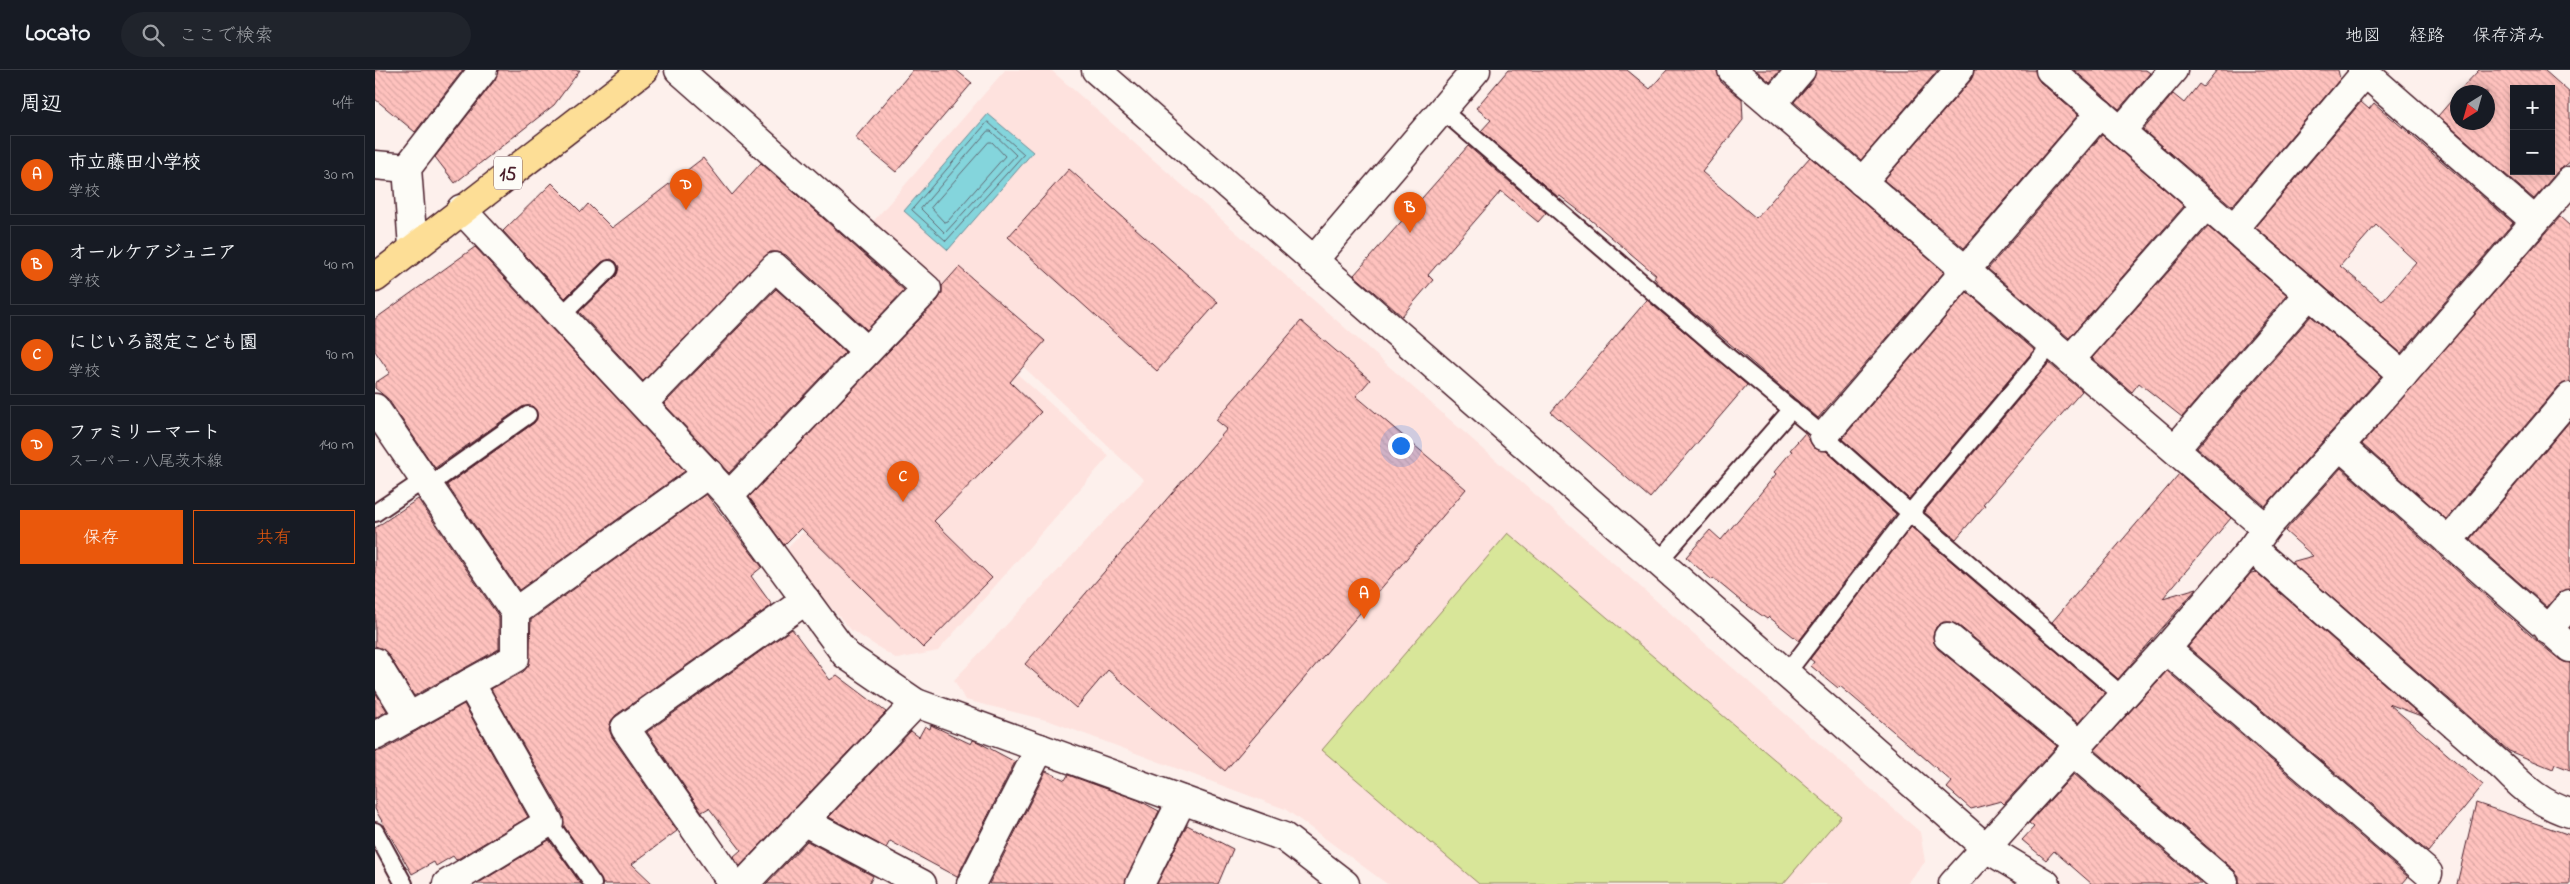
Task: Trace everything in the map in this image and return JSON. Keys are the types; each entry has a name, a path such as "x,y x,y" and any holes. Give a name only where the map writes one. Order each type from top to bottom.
{"main road":[{"name":"15","path":"375,278 461,209 643,70"}],"street":[{"path":"413,247 407,168 483,70"},
{"path":"679,70 927,289 729,496"},
{"path":"1096,70 1986,848 2046,884"},
{"path":"1313,261 1476,70"},
{"path":"1732,70 2175,449 2259,538 2505,769 2526,791 2556,809 2570,813"},
{"path":"1772,104 1801,70"},
{"path":"1862,182 1959,70"},
{"path":"2050,70 2403,375"},
{"path":"2121,130 2173,70"},
{"path":"2234,228 2363,71 2535,221"},
{"path":"1824,436 2100,113"},
{"path":"375,165 407,168"},
{"path":"1953,884 2122,695 2166,649 2259,538 2403,375 2535,221 2566,195"},
{"path":"2061,352 2206,204"},
{"path":"461,209 729,496 846,655 915,703 1284,837 1345,884"},
{"path":"643,403 775,267 867,351"},
{"path":"2175,449 2309,294"},
{"path":"2448,541 2570,397"},
{"path":"375,408 515,612 515,658 375,736"},
{"path":"2339,446 2570,648"},
{"path":"515,612 709,473"},
{"path":"733,884 625,728 806,600"},
{"path":"2548,630 2570,604"},
{"path":"1948,637 2075,747 2224,882"},
{"path":"2166,649 2428,873"},
{"path":"375,662 409,717"},
{"path":"447,884 549,822 470,683"},
{"path":"744,884 915,703"},
{"path":"971,884 1040,748"},
{"path":"1140,884 1182,800"},
{"path":"803,821 923,884"}],"lane":[{"path":"1442,110 1824,436 1910,514 2122,695"},
{"path":"561,316 609,269"},
{"path":"1787,674 1910,514 2061,352"},
{"path":"1659,562 1792,409"},
{"path":"375,513 426,483 528,415"},
{"path":"549,822 593,884"},
{"path":"375,831 404,884"}],"shaded area":[{"path":"1005,70 1051,70 1920,832 1925,862 1907,884 1387,884 1285,809 1050,721 965,700 954,680 1144,480 871,224"},
{"path":"985,345 1109,456 938,651 897,659 851,630 783,553"}],"green space":[{"path":"1508,533 1841,816 1783,884 1479,884 1322,750"}],"water":[{"path":"988,114 1033,152 948,250 904,211"}],"building":[{"path":"375,70 463,70 415,132 375,99"},
{"path":"498,70 580,70 554,105 455,183 435,157 495,80"},
{"path":"913,70 956,70 972,83 896,172 855,138"},
{"path":"1508,70 1627,70 1650,89 1667,70 1717,70 1721,82 1742,99 1743,120 1702,172 1756,218 1810,157 1944,272 1818,418 1660,285 1654,278 1656,275 1591,220 1560,196 1558,197 1481,131 1491,120 1476,108"},
{"path":"1756,70 1780,70 1770,82"},
{"path":"1816,70 1938,70 1861,160 1794,102 1813,80"},
{"path":"1974,70 2035,70 2040,82 2078,115 1964,248 1884,180 1971,80"},
{"path":"2074,70 2146,70 2150,73 2119,109"},
{"path":"2217,70 2338,70 2340,79 2232,206 2143,130 2173,94 2184,103 2199,84 2203,87"},
{"path":"2479,70 2544,70 2570,93 2570,162 2555,174 2555,85 2510,85 2510,175 2555,175 2534,199 2454,130 2495,130 2495,85 2465,85"},
{"path":"2361,102 2369,109 2374,103 2513,223 2401,353 2255,227","holes":["2376,225 2416,262 2382,301 2340,266"]},
{"path":"2450,102 2450,126 2438,116"},
{"path":"2102,135 2184,206 2069,338 1988,269"},
{"path":"1468,146 1546,213 1538,222 1501,191 1428,275 1433,280 1402,316 1354,275"},
{"path":"703,158 732,195 761,163 904,290 867,330 786,255 770,252 643,381 579,312 616,276 619,267 616,262 611,259 602,262 565,298 503,231 552,183 581,212 588,204 612,228"},
{"path":"1069,169 1218,302 1157,371 1008,237"},
{"path":"2560,217 2570,226 2570,382 2558,387 2446,519 2362,444"},
{"path":"2208,227 2287,295 2182,417 2139,383 2132,392 2092,358"},
{"path":"475,247 685,471 519,590 447,485 534,423 537,419 536,410 532,406 522,407 435,468 388,399 375,388 375,383 390,373 375,351 375,319"},
{"path":"959,267 1045,341 1010,382 1041,412 934,521 992,578 923,648 801,528 784,545 749,497 938,300 942,293 942,286"},
{"path":"776,289 845,352 729,473 664,404"},
{"path":"1967,292 2034,350 1909,499 1842,439"},
{"path":"1647,300 1747,385 1650,498 1551,412"},
{"path":"2311,316 2381,376 2265,506 2197,448"},
{"path":"1301,321 1370,380 1356,396 1466,489 1225,771 1108,670 1076,708 1025,664 1227,429 1216,420"},
{"path":"2049,363 2082,391 1983,504 1985,505 1956,539 1924,512"},
{"path":"2570,421 2570,589 2558,594 2547,607 2470,539"},
{"path":"1805,433 1814,448 1826,451 1896,514 1799,641 1769,617 1767,619 1713,578 1712,580 1686,557 1710,530 1721,540 1776,474 1774,472"},
{"path":"2341,468 2538,642 2560,660 2570,663 2570,770 2555,764 2553,769 2509,751 2291,562 2313,556 2285,531"},
{"path":"2179,474 2231,518 2163,598 2197,588 2118,679 2052,622"},
{"path":"706,494 762,567 751,576 772,605 616,715 611,721 609,729 612,737 677,831 632,864 653,884 603,884 564,826 563,814 491,689 523,672 529,665 531,620"},
{"path":"418,499 499,617 499,649 414,696 388,654 383,649 375,646 375,528"},
{"path":"1911,527 2105,693 2078,723 1958,625 1943,622 1936,627 1933,635 1934,643 1938,649 2057,746 2004,804 2001,801 1971,809 1947,788 1952,782 1840,686 1838,688 1811,666 1814,662 1810,659"},
{"path":"2256,572 2421,716 2389,704 2483,785 2428,852 2188,647 2251,573"},
{"path":"792,629 830,680 837,675 886,712 740,866 733,857 741,850 709,808 702,812 647,732"},
{"path":"2167,671 2408,877 2402,884 2239,884 2239,876 2234,870 2095,750"},
{"path":"375,692 387,711 375,718"},
{"path":"464,704 528,817 456,860 453,856 436,866 434,862 412,874 375,809 375,752 383,750"},
{"path":"931,725 971,744 973,740 978,742 1015,762 957,877 890,841 886,848 829,817 911,731 919,737 925,726 930,729"},
{"path":"1046,771 1065,780 1068,775 1138,800 1159,811 1125,884 989,884"},
{"path":"2074,774 2202,884 2092,884 2054,851 2046,860 2022,840 2034,827 2029,823"},
{"path":"2476,803 2570,835 2570,884 2457,884"},
{"path":"1187,825 1233,849 1218,884 1157,884"},
{"path":"549,840 581,884 477,884"},
{"path":"807,841 873,876 869,884 766,884"}],"place":[{"name":"ファミリーマート","path":"686,210"},
{"name":"オールケアジュニア","path":"1410,233"},
{"name":"にじいろ認定こども園","path":"903,502"},
{"name":"市立藤田小学校","path":"1364,619"}]}
